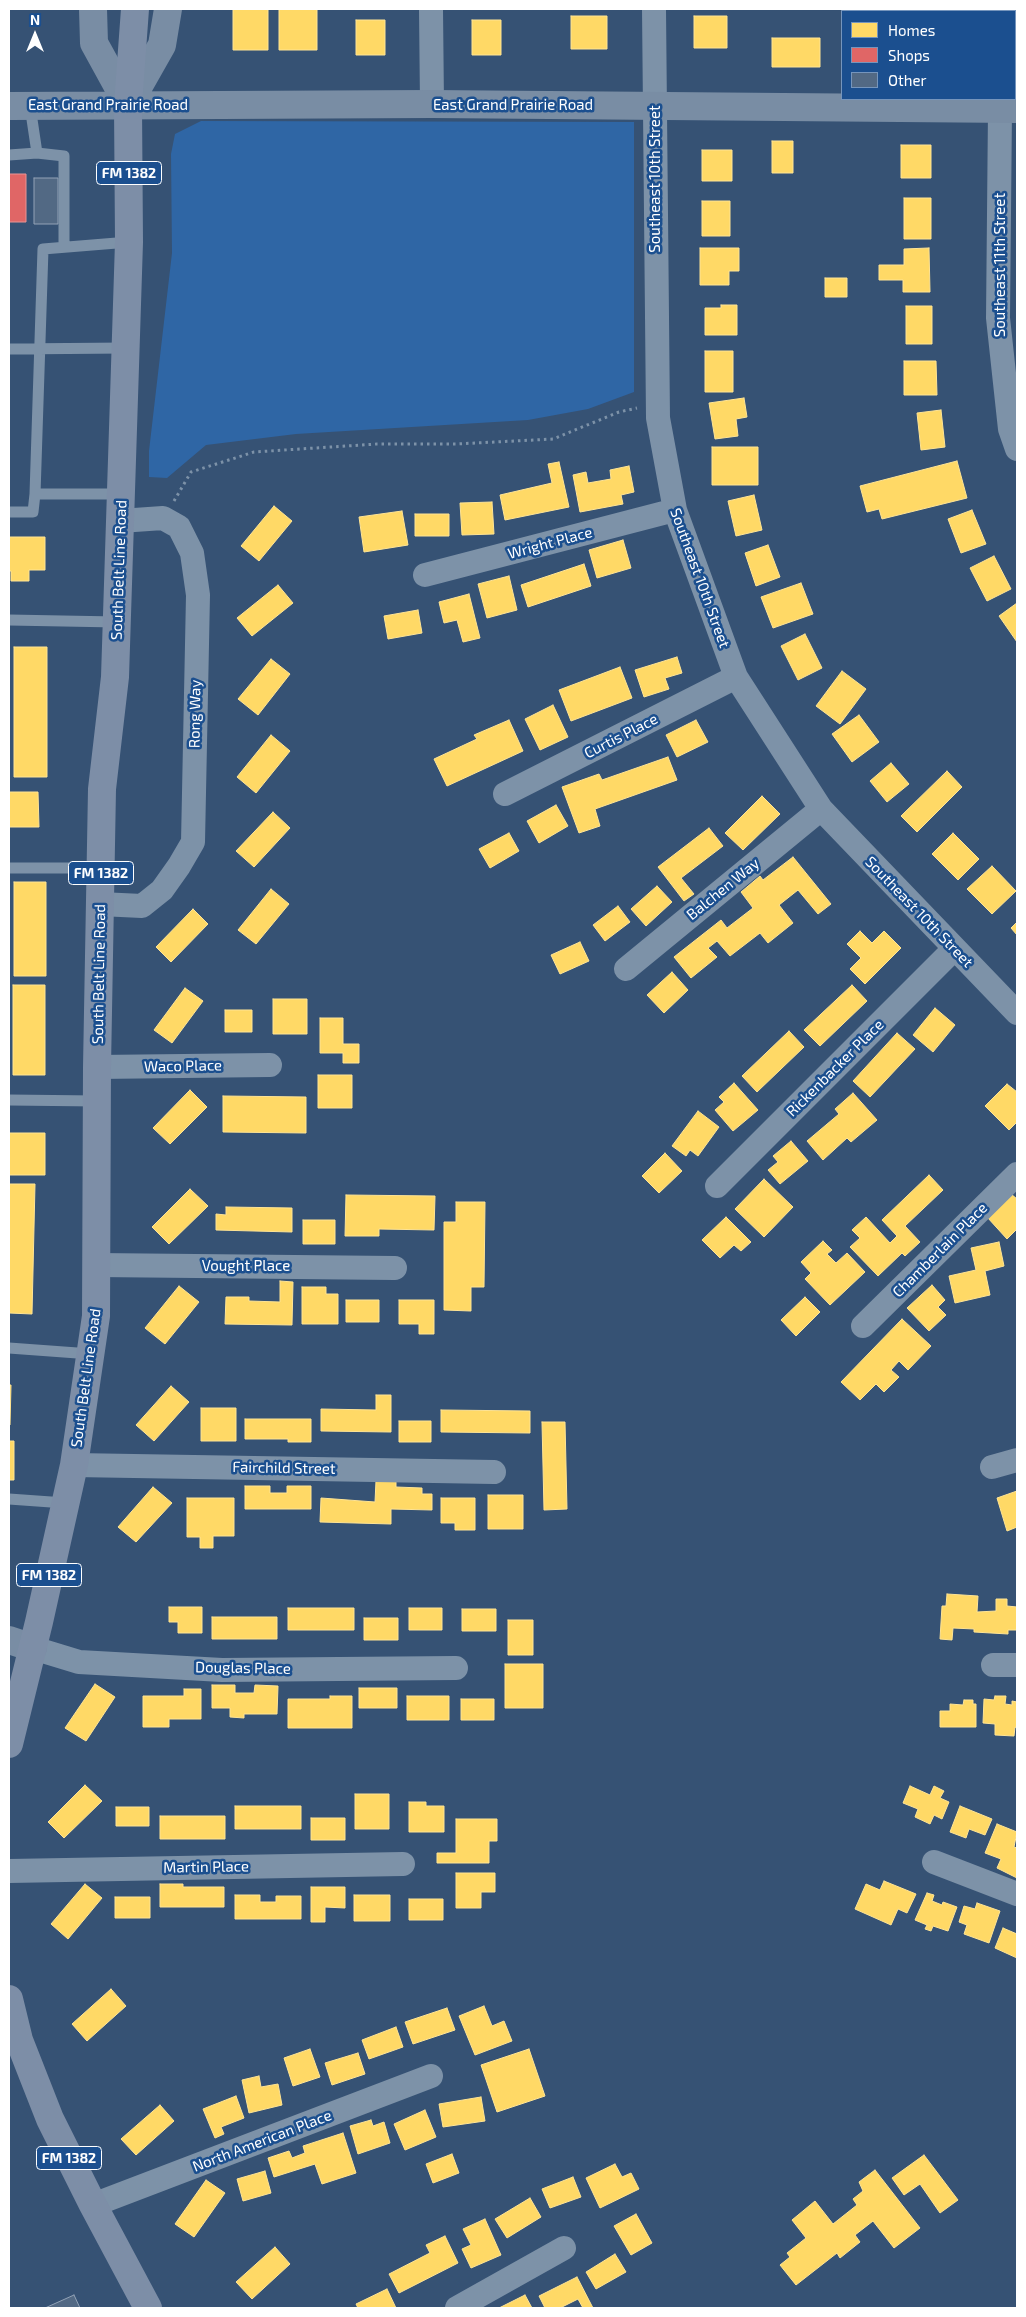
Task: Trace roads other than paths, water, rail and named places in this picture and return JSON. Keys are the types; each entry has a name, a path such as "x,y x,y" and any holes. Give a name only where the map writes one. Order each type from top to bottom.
{"main road":[{"name":"South Belt Line Road","path":"9,1744 21,1644 65,1503 74,1465 96,1316 97,1068 102,789 115,677 129,242 128,105 134,9"},
{"name":"FM 1382","path":"9,1999 14,2040 93,2206 148,2308"}],"street":[{"name":"South Belt Line Road","path":"93,9 94,44 128,105"},
{"path":"128,105 162,45 168,9"},
{"path":"431,9 432,104"},
{"name":"Southeast 10th Street","path":"654,9 658,418 675,510 736,677 821,809 1017,1013"},
{"name":"East Grand Prairie Road","path":"20,106 432,104 655,106 871,103 1009,109"},
{"name":"Southeast 11th Street","path":"1009,109 998,318 1010,429 1017,449"},
{"name":"Wright Place","path":"425,575 675,510"},
{"name":"Rong Way","path":"100,904 142,906 162,890 179,866 192,842 198,595 192,553 179,527 164,518 120,521"},
{"name":"Curtis Place","path":"505,794 736,677"},
{"name":"Balchen Way","path":"626,969 821,809"},
{"name":"Rickenbacker Place","path":"717,1186 954,949"},
{"name":"Waco Place","path":"97,1068 270,1065"},
{"name":"Chamberlain Place","path":"863,1326 1017,1174"},
{"name":"Vought Place","path":"96,1265 396,1268"},
{"path":"992,1468 1017,1460"},
{"name":"Fairchild Street","path":"74,1465 494,1472"},
{"name":"Douglas Place","path":"21,1644 79,1662 222,1670 456,1668"},
{"path":"993,1665 1017,1665"},
{"path":"934,1862 1017,1894"},
{"name":"Martin Place","path":"9,1871 403,1864"},
{"name":"North American Place","path":"93,2206 431,2076"},
{"path":"457,2308 564,2248"}],"lane":[{"path":"20,106 37,153"},
{"path":"9,155 37,153 64,156 64,247"},
{"path":"9,512 33,512 41,349 43,249 129,242"},
{"path":"9,349 126,348"},
{"path":"35,494 122,494"},
{"path":"9,620 117,622"},
{"path":"9,868 101,868"},
{"path":"9,1100 97,1102"},
{"path":"9,1348 91,1354"},
{"path":"9,1500 65,1503"}]}
